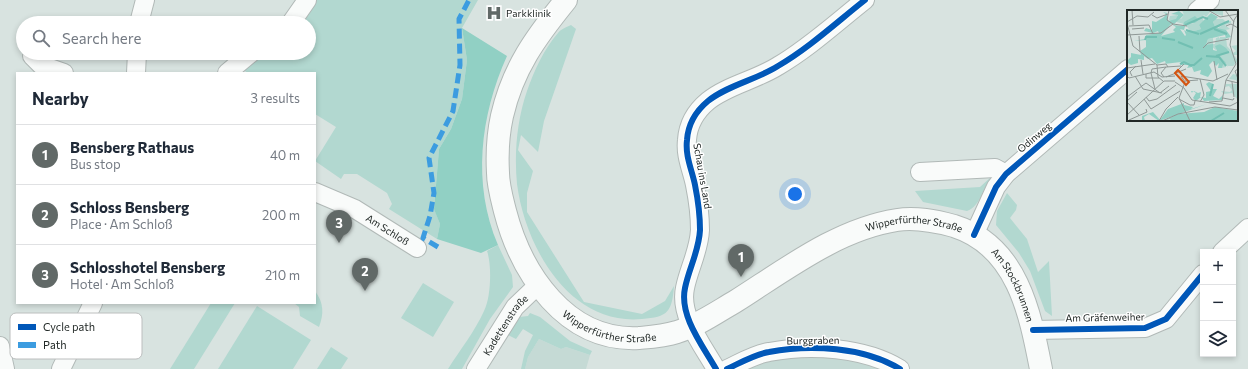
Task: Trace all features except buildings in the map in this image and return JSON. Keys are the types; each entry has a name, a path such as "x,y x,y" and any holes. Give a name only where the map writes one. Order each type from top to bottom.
{"main road":[{"name":"Wipperfürther Straße","path":"566,0 541,31 517,69 502,118 498,174 509,225 523,259 538,284 574,320 606,335 623,338 641,338 677,332 718,312 829,244 856,232 883,223 908,219 927,220 958,228 974,235"},
{"name":"Am Stockbrunnen","path":"974,235 988,246 1008,269 1024,295 1033,330 1040,369"}],"street":[{"path":"141,16 145,0"},
{"path":"296,16 306,0"},
{"name":"Schau ins Land","path":"692,325 685,305 684,289 696,256 699,239 700,216 695,185 688,160 687,141 690,125 693,119 707,102 720,93 777,67 865,0"},
{"path":"1198,10 1210,0"},
{"path":"36,60 41,65 61,72"},
{"path":"132,72 135,60"},
{"path":"228,72 243,60"},
{"name":"Odinweg","path":"974,235 996,187 1006,174 1127,70"},
{"path":"920,172 995,168 1006,174"},
{"name":"Am Schloß","path":"316,192 356,209 417,248"},
{"path":"1225,249 1248,228"},
{"name":"Am Gräfenweiher","path":"1033,330 1145,328 1166,319 1200,278"},
{"name":"Kadettenstraße","path":"476,369 515,307 538,284"},
{"path":"88,313 93,304"},
{"path":"692,325 716,369"},
{"path":"0,346 5,369"},
{"name":"Burggraben","path":"727,369 768,352 798,349 840,349 864,354 900,369"},
{"path":"61,369 66,359"}],"shaded area":[{"path":"539,339 561,349 566,347 590,355 586,369 525,369 528,357"},
{"path":"790,355 830,356 854,360 880,369 736,369"}],"green space":[{"path":"313,0 478,0 462,28 467,60 462,99 451,129 439,149 434,208 440,224 437,239 389,209 392,204 387,193 357,174 344,174 341,179 316,162 336,127 316,115 316,72 246,72 242,69 254,60 316,60 316,16 304,16"},
{"path":"571,25 576,29 544,121 538,152 521,135 518,150 533,171 527,193 527,212 584,302 642,314 665,301 674,286 670,307 667,312 658,317 642,319 616,318 593,310 572,296 555,277 541,256 530,232 522,208 517,184 516,160 517,137 521,113 530,83 544,53 559,32"},
{"path":"462,28 507,56 491,102 485,126 483,150 482,174 485,198 490,222 498,245 481,253 437,239 440,224 434,209 439,149 451,129 462,99 467,60"},
{"path":"991,177 975,206 967,211 923,202 915,191 980,187"},
{"path":"1007,193 1017,205 1016,210 1010,218 1027,239 1038,272 1049,261 1052,316 1045,311 1030,271 1019,253 996,225 997,211"},
{"path":"498,245 512,275 513,287 490,319 462,369 448,369 476,326 486,305 490,281 490,264 487,251"},
{"path":"423,283 454,302 433,337 401,318"},
{"path":"316,292 322,304 322,318 319,327 300,316 299,307 295,304 316,304"},
{"path":"210,304 234,304 194,369 170,369"},
{"path":"257,306 311,340 293,369 218,369"},
{"path":"530,313 540,317 570,341 592,351 590,355 566,347 561,349 539,339 528,357 525,369 521,369 525,351 533,335 523,329 516,339 508,335 519,317 528,316"},
{"path":"331,347 348,358 341,369 317,369"}],"marked path":[{"path":"438,247 423,238 430,216 434,193 429,158 453,111 460,65 459,19 469,0"}],"cycle path":[{"path":"716,369 693,330 685,309 685,288 698,245 700,230 697,196 687,152 688,134 691,124 700,109 716,95 761,75 789,59 812,43 865,0"},
{"path":"974,235 996,187 1006,174 1127,70"},
{"path":"1033,330 1145,328 1166,319 1200,278"},
{"path":"727,369 764,353 802,348 836,349 854,352 870,356 900,369"}],"place":[{"name":"Parkklinik","path":"494,13"},
{"name":"Schlosshotel Bensberg","path":"339,243"},
{"name":"Bensberg Rathaus","path":"741,277"},
{"name":"Schloss Bensberg","path":"365,291"}]}
